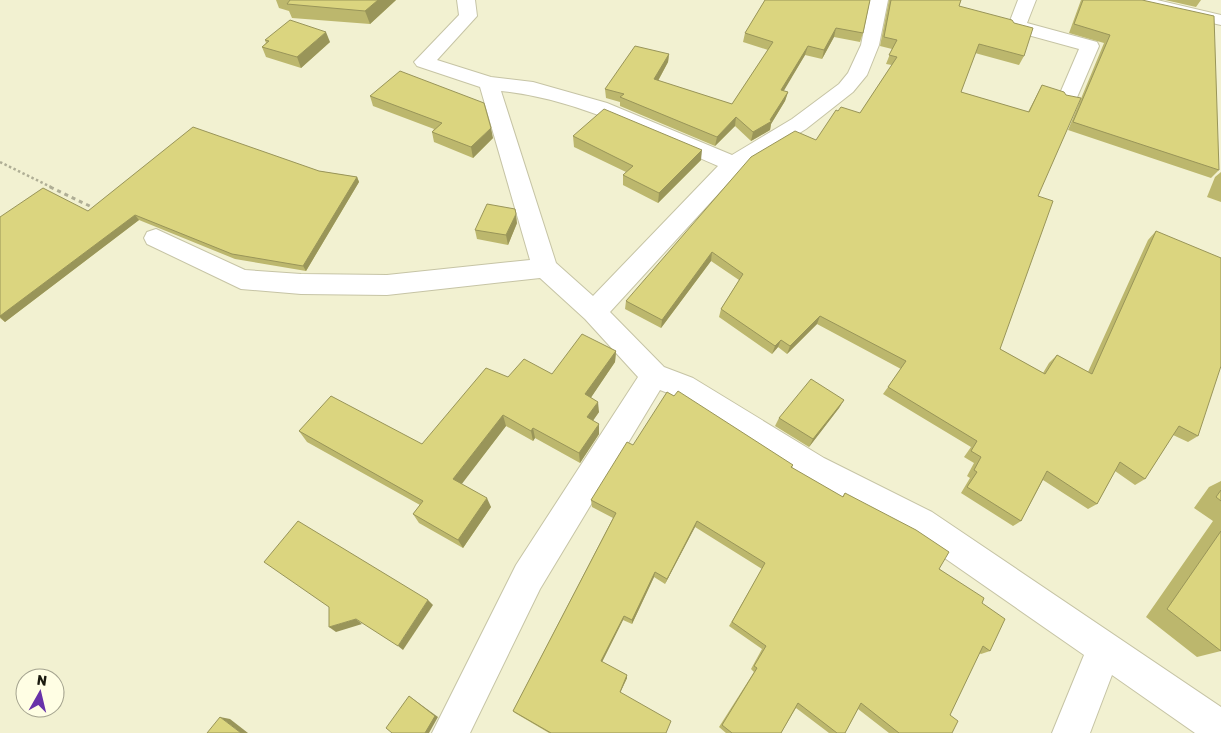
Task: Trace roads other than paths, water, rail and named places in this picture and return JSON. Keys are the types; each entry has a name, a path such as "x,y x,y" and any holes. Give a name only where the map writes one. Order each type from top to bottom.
{"street":[{"path":"466,0 468,16 424,62 489,83 533,88 600,108 733,164"},
{"path":"594,312 733,164 800,124 846,88 857,75 870,45 879,0"},
{"path":"1026,0 1017,26 1090,46 1068,98"},
{"path":"1133,0 1221,20"},
{"path":"489,83 545,268 594,312 654,376 683,386 813,468 921,523 1221,729"},
{"path":"156,238 241,279 301,284 387,285 545,268"},
{"path":"451,733 528,577 654,376"},
{"path":"1071,733 1104,649"}]}
